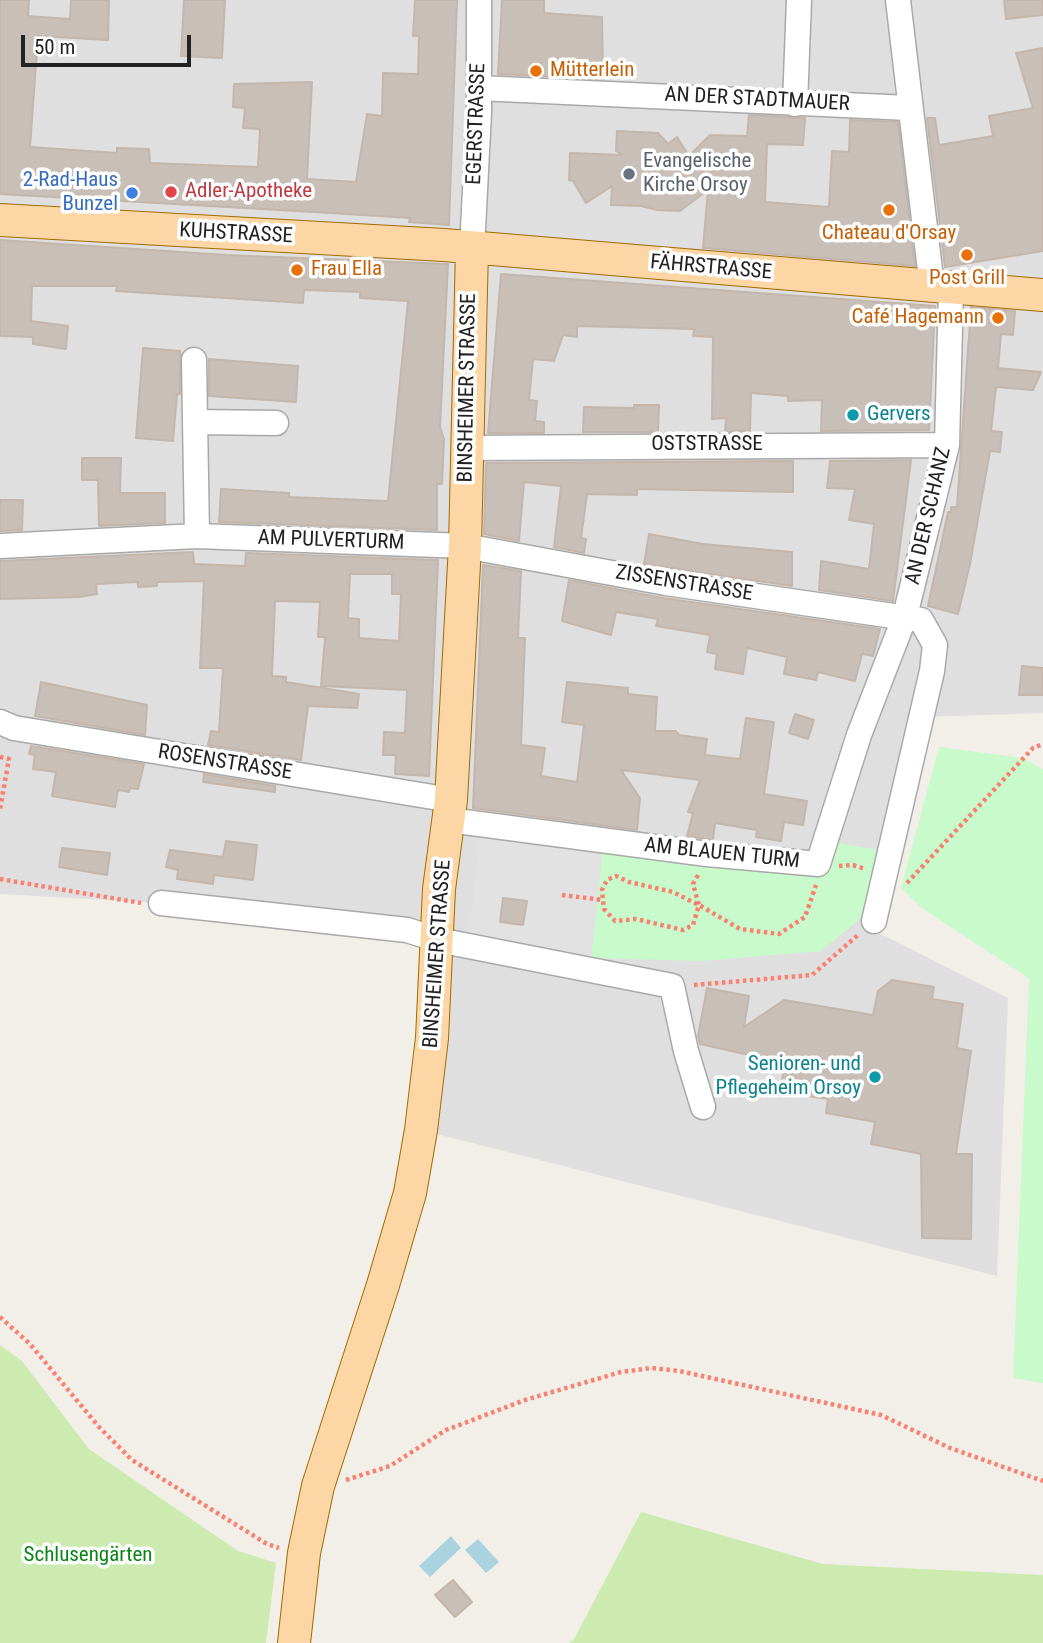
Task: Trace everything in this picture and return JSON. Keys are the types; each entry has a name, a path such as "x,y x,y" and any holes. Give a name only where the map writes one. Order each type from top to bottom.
{"main road":[{"name":"KUHSTRASSE","path":"0,220 472,248"},
{"name":"FÄHRSTRASSE","path":"472,248 1043,295"},
{"name":"BINSHEIMER STRASSE","path":"293,1643 304,1553 318,1486 410,1193 421,1130 432,1038 439,889 450,810 465,546 472,248"}],"street":[{"name":"EGERSTRASSE","path":"472,248 479,88 479,0"},
{"path":"795,104 799,0"},
{"name":"AN DER SCHANZ","path":"898,0 909,108 941,288 947,445 905,616"},
{"name":"AN DER STADTMAUER","path":"479,88 677,95 795,104 909,108"},
{"path":"194,360 197,536"},
{"path":"195,422 276,423"},
{"name":"OSTSTRASSE","path":"466,448 947,445"},
{"name":"AM PULVERTURM","path":"0,546 197,536 465,546"},
{"name":"ZISSENSTRASSE","path":"465,546 666,583 905,616"},
{"path":"874,921 935,645 921,620 905,616"},
{"name":"AM BLAUEN TURM","path":"450,810 707,854 818,864 859,736 905,616"},
{"name":"ROSENSTRASSE","path":"0,722 14,728 450,810"},
{"path":"161,903 407,930 438,940 672,986 686,1051 704,1107"}],"path":[{"path":"0,757 9,759 0,809"},
{"path":"831,873 839,866 853,865 881,874 882,882"},
{"path":"699,905 693,925 683,930 636,919 615,921 604,909 602,891 607,880 616,876 629,883 673,892 699,905 740,929 779,934 805,917 815,886 823,879"},
{"path":"0,879 149,904 161,903"},
{"path":"562,895 603,900"},
{"path":"0,1317 30,1344 99,1427 132,1460 267,1544 282,1549"},
{"path":"318,1486 356,1478 390,1466 446,1430 525,1400 621,1372 652,1368 679,1371 881,1415 950,1448 1043,1481"}],"shaded area":[{"path":"0,0 1043,0 1043,713 925,717 877,932 1008,998 997,1276 421,1130 438,941 161,903 0,894"},
{"path":"480,837 602,855 591,958 468,944"}],"green space":[{"path":"939,747 1023,758 1043,769 1043,1383 1013,1378 1029,978 923,909 901,888"},
{"path":"831,842 885,851 865,915 821,951 701,961 591,958 603,847 821,871"},
{"name":"Schlusengärten","path":"0,1345 22,1361 89,1449 238,1551 276,1563 266,1643 0,1643"},
{"path":"641,1512 823,1564 1043,1575 1043,1643 569,1643 574,1639"}],"water":[{"path":"451,1536 461,1548 430,1577 419,1566"},
{"path":"478,1539 499,1562 486,1573 465,1550"}],"building":[{"path":"0,0 29,0 28,16 70,19 71,0 109,0 108,40 38,36 30,147 117,153 117,148 149,149 150,163 258,167 260,129 243,128 245,108 233,107 234,84 312,82 307,179 356,182 367,114 382,116 383,73 418,74 419,36 413,36 415,0 457,0 449,225 409,222 410,218 0,194"},
{"path":"184,0 225,0 222,58 181,56"},
{"path":"502,0 544,0 544,13 602,17 603,79 498,74"},
{"path":"1004,0 1043,0 1043,15 1006,19"},
{"path":"1043,48 1043,251 945,267 927,118 935,118 939,145 993,136 989,116 1033,108 1016,53"},
{"path":"749,115 805,118 803,145 767,144 765,202 829,207 832,151 849,152 850,120 898,122 915,266 703,248 708,190 680,211 657,210 641,206 611,205 612,186 586,203 573,181 569,180 570,153 622,155 616,151 617,131 658,133 668,144 677,137 689,156 710,135 747,136"},
{"path":"0,240 226,255 448,264 440,427 444,439 442,484 437,484 437,530 219,522 221,489 289,493 289,497 388,501 408,301 360,298 360,292 304,290 303,303 116,291 117,286 32,286 31,321 68,326 66,349 33,344 33,337 0,336"},
{"path":"501,274 935,306 929,430 821,431 822,400 788,401 788,396 751,393 750,431 725,432 726,418 712,419 713,337 693,336 694,329 577,326 577,337 563,335 554,361 533,359 529,400 537,401 535,421 544,422 544,433 488,433"},
{"path":"971,307 1015,311 1013,335 1001,334 998,368 1041,372 1033,390 996,387 991,431 1002,432 1000,452 990,451 970,564 958,614 928,606 948,512 951,512 951,507 957,507"},
{"path":"143,348 180,351 180,394 177,394 173,441 136,438"},
{"path":"209,359 298,366 296,402 209,396"},
{"path":"634,405 659,405 658,432 583,432 584,407 634,408"},
{"path":"82,458 121,458 120,493 165,493 165,523 99,526 98,480 82,480"},
{"path":"911,460 893,601 819,590 821,561 869,569 874,524 849,520 855,489 827,488 830,461"},
{"path":"793,461 793,492 637,489 637,495 587,494 581,538 586,539 584,553 554,547 561,486 524,482 519,541 484,534 486,463"},
{"path":"0,500 23,500 22,530 0,531"},
{"path":"649,534 703,544 792,552 792,586 644,564"},
{"path":"193,552 194,564 245,566 246,553 438,560 429,776 395,774 396,755 383,755 384,732 405,733 407,690 321,686 325,637 318,637 320,602 275,601 272,676 286,677 286,682 359,694 357,708 308,706 301,760 208,745 211,731 219,732 223,668 200,668 204,581 157,582 157,586 138,587 138,582 96,584 97,594 79,597 0,599 0,561","holes":["350,574 392,574 392,594 401,594 399,641 359,638 359,619 348,618"]},
{"path":"483,565 521,571 518,638 525,638 521,745 545,748 541,776 577,782 584,725 562,722 567,682 628,688 628,694 657,697 655,731 676,731 679,735 707,739 705,755 740,759 746,718 774,722 764,794 807,801 803,825 784,822 781,841 756,837 757,830 715,823 713,840 687,836 693,813 688,812 700,780 621,770 640,798 637,830 473,808"},
{"path":"569,580 663,598 880,629 873,656 862,654 855,681 818,672 816,680 784,674 787,657 747,648 743,674 715,669 717,654 707,652 710,635 656,626 658,619 616,612 611,635 562,621"},
{"path":"1022,666 1043,668 1043,695 1019,695"},
{"path":"41,682 147,705 145,735 35,716"},
{"path":"795,714 814,720 808,739 789,733"},
{"path":"31,746 144,764 138,789 130,788 129,792 118,790 115,807 52,796 56,772 33,769 35,755 29,754"},
{"path":"204,774 275,786 275,792 203,782"},
{"path":"226,841 257,845 253,880 214,875 213,884 177,879 178,870 166,867 170,850 223,857"},
{"path":"62,848 110,853 107,875 59,867"},
{"path":"503,898 527,901 523,925 500,922"},
{"name":"Senioren- und Pflegeheim Orsoy","path":"892,980 934,987 932,999 963,1004 957,1048 971,1051 956,1154 972,1154 971,1239 922,1238 921,1154 871,1144 875,1122 826,1113 828,1099 780,1092 785,1063 700,1044 698,1036 707,988 749,996 744,1027 784,1000 873,1015 878,991"},
{"path":"453,1580 472,1602 455,1617 435,1595"}],"place":[{"name":"Mütterlein","path":"536,71"},
{"name":"Evangelische Kirche Orsoy","path":"629,174"},
{"name":"Adler-Apotheke","path":"171,192"},
{"name":"2-Rad-Haus Bunzel","path":"132,193"},
{"name":"Chateau d'Orsay","path":"889,210"},
{"name":"Post Grill","path":"967,255"},
{"name":"Frau Ella","path":"297,270"},
{"name":"Café Hagemann","path":"998,318"},
{"name":"Gervers","path":"853,415"},
{"name":"Senioren- und Pflegeheim Orsoy","path":"875,1077"}]}
